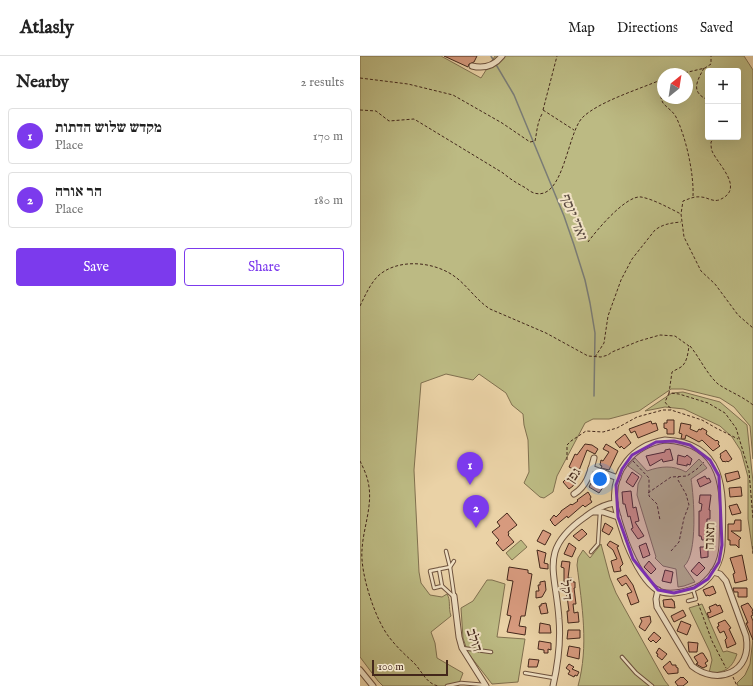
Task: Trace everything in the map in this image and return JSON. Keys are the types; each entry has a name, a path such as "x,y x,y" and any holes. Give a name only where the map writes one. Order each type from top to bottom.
{"street":[{"path":"472,66 486,67 496,62 502,56"},
{"name":"תאנה","path":"658,590 645,578 633,559 618,517 615,503 618,478 622,469 630,457 639,449 647,445 665,440 682,442 697,449 708,458 715,467 719,476 722,497 722,551 719,562 713,572"},
{"name":"גפן","path":"574,494 585,485 594,458"},
{"name":"גפן","path":"591,468 618,478"},
{"name":"דקל","path":"554,686 559,654 560,630 553,576 554,555 558,544 565,533 591,513 600,510 606,505 615,503"},
{"path":"600,510 618,517"},
{"path":"713,572 720,574 726,581 747,641 747,655 744,663 740,670 732,676 722,679 712,679 703,675 692,666 657,607 656,598 658,590 674,593 693,589 704,582 713,572"},
{"name":"דולב","path":"454,596 459,637 462,648 486,685"},
{"path":"360,670 374,686"}],"lane":[{"path":"591,552 598,544 600,510"},
{"path":"446,551 454,596"},
{"path":"442,586 434,588 430,570 450,567 454,561"},
{"path":"438,569 442,586 454,596"},
{"path":"688,601 696,599 693,589"},
{"path":"462,648 491,652"},
{"path":"622,657 636,673 652,686"},
{"path":"525,673 555,678"},
{"path":"446,686 461,683 486,685"}],"path":[{"path":"557,56 543,110 574,130"},
{"path":"693,71 705,68 712,64 711,56"},
{"path":"705,68 697,81 696,86 698,93 705,99"},
{"path":"360,78 408,84 452,95 502,123 530,142 535,141 538,130 538,122 542,114"},
{"path":"360,110 376,111 389,121 414,119 534,193 546,192 552,188 558,179 574,130 582,117 595,108 657,82"},
{"path":"664,104 675,116 688,153 693,186 693,197"},
{"path":"713,140 711,142 712,150 729,176 730,187 728,193 720,199 714,201 701,197 693,197 683,201 681,214 684,237 701,270 715,284 738,315 753,328"},
{"path":"588,242 607,220 633,197 640,197 665,206 681,214"},
{"path":"595,357 604,343 610,308 621,280 630,263 655,230 670,223 682,222"},
{"path":"360,306 369,288 377,277 388,269 401,265 430,265 444,270 454,276 490,309 546,333 583,354 595,357 608,355 639,341 660,335 675,336 689,346 717,383 744,398 753,405"},
{"path":"671,410 665,402 669,393 672,372 682,366 687,358 689,346"},
{"path":"669,393 679,394 708,404 725,413 736,428 749,471 753,519"},
{"path":"567,460 567,445 586,431 603,432 617,428 637,417 656,411 671,410 702,420 739,439"},
{"path":"630,457 649,478 648,493 657,504 660,520"},
{"path":"648,493 670,477 683,477 691,474 708,458"},
{"path":"360,461 369,486 370,501 362,551 363,565 367,588 374,609 388,636 414,663 428,681 438,686"},
{"path":"671,551 679,542 684,518 689,505 686,494 678,480 678,477"},
{"path":"753,546 753,556"},
{"path":"696,599 712,641 737,686"}],"highlighted area":[{"path":"674,441 690,445 710,460 719,476 722,545 719,562 708,579 694,588 674,593 658,590 633,559 618,517 616,485 622,469 632,455 656,442"}],"shaded area":[{"path":"360,56 441,56 481,78 495,56 744,56 753,70 753,459 750,426 734,407 720,398 683,389 671,389 639,411 609,419 593,419 585,423 557,476 553,492 544,498 540,497 524,483 529,472 528,440 523,414 512,405 506,393 479,374 473,380 446,374 421,383 414,470 419,572 421,583 430,595 442,597 447,594 449,599 451,616 431,632 435,643 437,658 463,673 458,686 383,686 360,657"},
{"path":"683,392 720,402 747,425 753,482 753,553 748,519 748,477 741,451 732,437 720,426 684,409 665,407 645,411 672,393"},
{"path":"635,458 647,471 657,468 672,467 686,472 699,459 707,468 691,479 694,511 693,538 688,560 684,566 695,582 678,587 676,569 663,566 655,558 656,557 637,495 638,484 642,476 628,466"},
{"path":"521,540 527,547 512,560 506,553"},
{"path":"601,544 610,578 616,593 669,686 578,686 583,656 584,626 577,565 578,558 583,550 590,558"},
{"path":"487,580 505,584 497,637 525,639 518,682 492,684 468,653 463,638 461,608 473,601"},
{"path":"702,604 723,652 727,651 737,654 730,667 723,671 709,673 712,660 710,652 689,608"},
{"path":"753,639 753,686 738,686 737,683 745,675 750,664"}],"building":[{"path":"444,56 477,56 474,62 469,64 468,67"},
{"path":"667,420 674,420 674,434 667,434 667,429 664,428 664,423 667,423"},
{"path":"651,421 652,424 656,423 658,430 638,438 635,431 631,433 629,429"},
{"path":"681,423 691,425 690,429 697,432 702,428 707,431 706,434 719,442 718,444 720,446 713,451 702,440 699,442 686,435 685,439 681,439 682,434 679,433"},
{"path":"625,434 631,443 624,449 621,446 620,448 615,442"},
{"path":"585,444 592,445 598,449 595,454 587,450 573,486 569,489 563,482 567,478 568,479 573,469 569,467 575,454 577,455"},
{"path":"606,444 618,451 609,470 601,468 602,466 600,465 601,460 603,461 609,452 603,449"},
{"path":"670,449 673,460 663,462 662,459 650,466 646,456 665,452 665,450"},
{"path":"726,450 732,459 728,462 723,462 720,454"},
{"path":"678,455 685,457 687,455 692,459 690,465 687,464 687,466 677,464"},
{"path":"738,471 740,478 727,482 725,474"},
{"path":"632,472 639,477 633,487 626,482"},
{"path":"705,476 707,479 709,478 711,482 700,487 697,480"},
{"path":"595,482 604,486 599,493 589,487 591,483 594,484"},
{"path":"741,487 742,496 730,497 729,488"},
{"path":"631,491 633,508 636,507 639,521 635,522 644,536 638,539 631,529 633,528 630,516 628,517 625,504 623,504 622,492"},
{"path":"588,492 592,502 585,507 583,505 568,518 567,516 555,526 552,523 550,520 554,515 556,517 561,511 578,501 577,500"},
{"path":"700,495 711,495 709,510 710,519 707,519 707,529 711,529 710,540 702,540 701,536 699,536 699,511 701,511 702,504 699,503"},
{"path":"737,504 741,513 732,515 729,506"},
{"path":"507,513 517,525 508,532 508,535 514,542 503,551 496,543 499,540 492,532 500,526 497,522"},
{"path":"735,520 741,520 741,531 731,531 741,538 739,540 739,548 736,545 730,545 730,540 728,540 728,524 734,524"},
{"path":"605,523 613,528 609,535 602,531"},
{"path":"582,529 587,534 579,541 573,536"},
{"path":"543,530 551,534 545,545 537,541"},
{"path":"610,541 619,546 617,547 623,564 620,567 621,571 614,572 611,561 617,559 613,550 607,545"},
{"path":"569,543 576,548 572,557 564,554"},
{"path":"646,543 650,555 643,558 639,546"},
{"path":"700,547 708,547 708,557 701,558"},
{"path":"537,550 546,553 544,563 548,564 548,569 540,568"},
{"path":"742,555 747,580 735,583 733,574 735,573 730,558"},
{"path":"562,561 570,562 568,578 572,578 573,582 575,582 574,588 576,604 573,604 574,613 578,612 579,622 568,623 567,611 569,611 566,589 564,589 564,568 561,567"},
{"path":"649,561 656,569 651,574 644,567"},
{"path":"699,562 705,568 697,576 691,571"},
{"path":"509,567 528,570 528,573 532,574 525,616 521,616 519,626 526,627 525,635 507,632 511,616 507,615 513,581 507,580"},
{"path":"665,570 673,572 671,583 662,581"},
{"path":"626,575 633,585 639,602 631,605 627,594 632,592 626,583 622,586 617,579"},
{"path":"545,581 546,590 542,597 536,598 536,591 539,591 538,585 540,585 540,582"},
{"path":"713,586 716,593 706,596 703,590"},
{"path":"733,588 747,588 747,597 738,597 738,592 734,592"},
{"path":"672,599 674,601 675,608 664,607 663,600"},
{"path":"546,603 548,613 541,614 539,606"},
{"path":"748,603 753,610 753,615 751,616 753,621 753,640 741,606"},
{"path":"716,604 717,606 720,605 723,612 709,618 707,613 711,612 709,607"},
{"path":"683,610 686,616 674,622 671,616"},
{"path":"650,616 651,622 645,631 639,627 642,621 640,618"},
{"path":"725,620 731,628 729,629 736,644 727,648 725,640 727,638 724,631 720,633 717,627 719,626 718,623"},
{"path":"681,621 691,625 687,635 677,631"},
{"path":"540,623 550,625 551,633 539,633"},
{"path":"568,630 580,630 580,638 567,639"},
{"path":"654,632 661,638 656,643 653,640 651,642 648,639"},
{"path":"539,641 551,643 551,650 548,649 548,653 544,653 544,650 538,649"},
{"path":"688,642 698,643 697,652 689,652"},
{"path":"569,646 580,648 579,659 567,656"},
{"path":"659,648 667,654 662,660 656,653"},
{"path":"703,653 708,661 705,663 707,666 703,668 696,664 698,663 694,657"},
{"path":"529,659 539,660 537,667 528,667"},
{"path":"670,661 672,665 676,665 678,668 678,673 668,674 663,667"},
{"path":"569,664 574,667 572,669 579,672 577,676 575,675 574,677 568,674 570,671 566,668"},
{"path":"681,677 688,682 683,686 678,686 675,682"}],"waterway":[{"name":"ואדי יוסף","path":"491,56 514,95 564,216 585,280 595,333 594,396"}],"place":[{"name":"מקדש שלוש הדתות","path":"470,485"},
{"name":"הר אורה","path":"476,528"}]}
